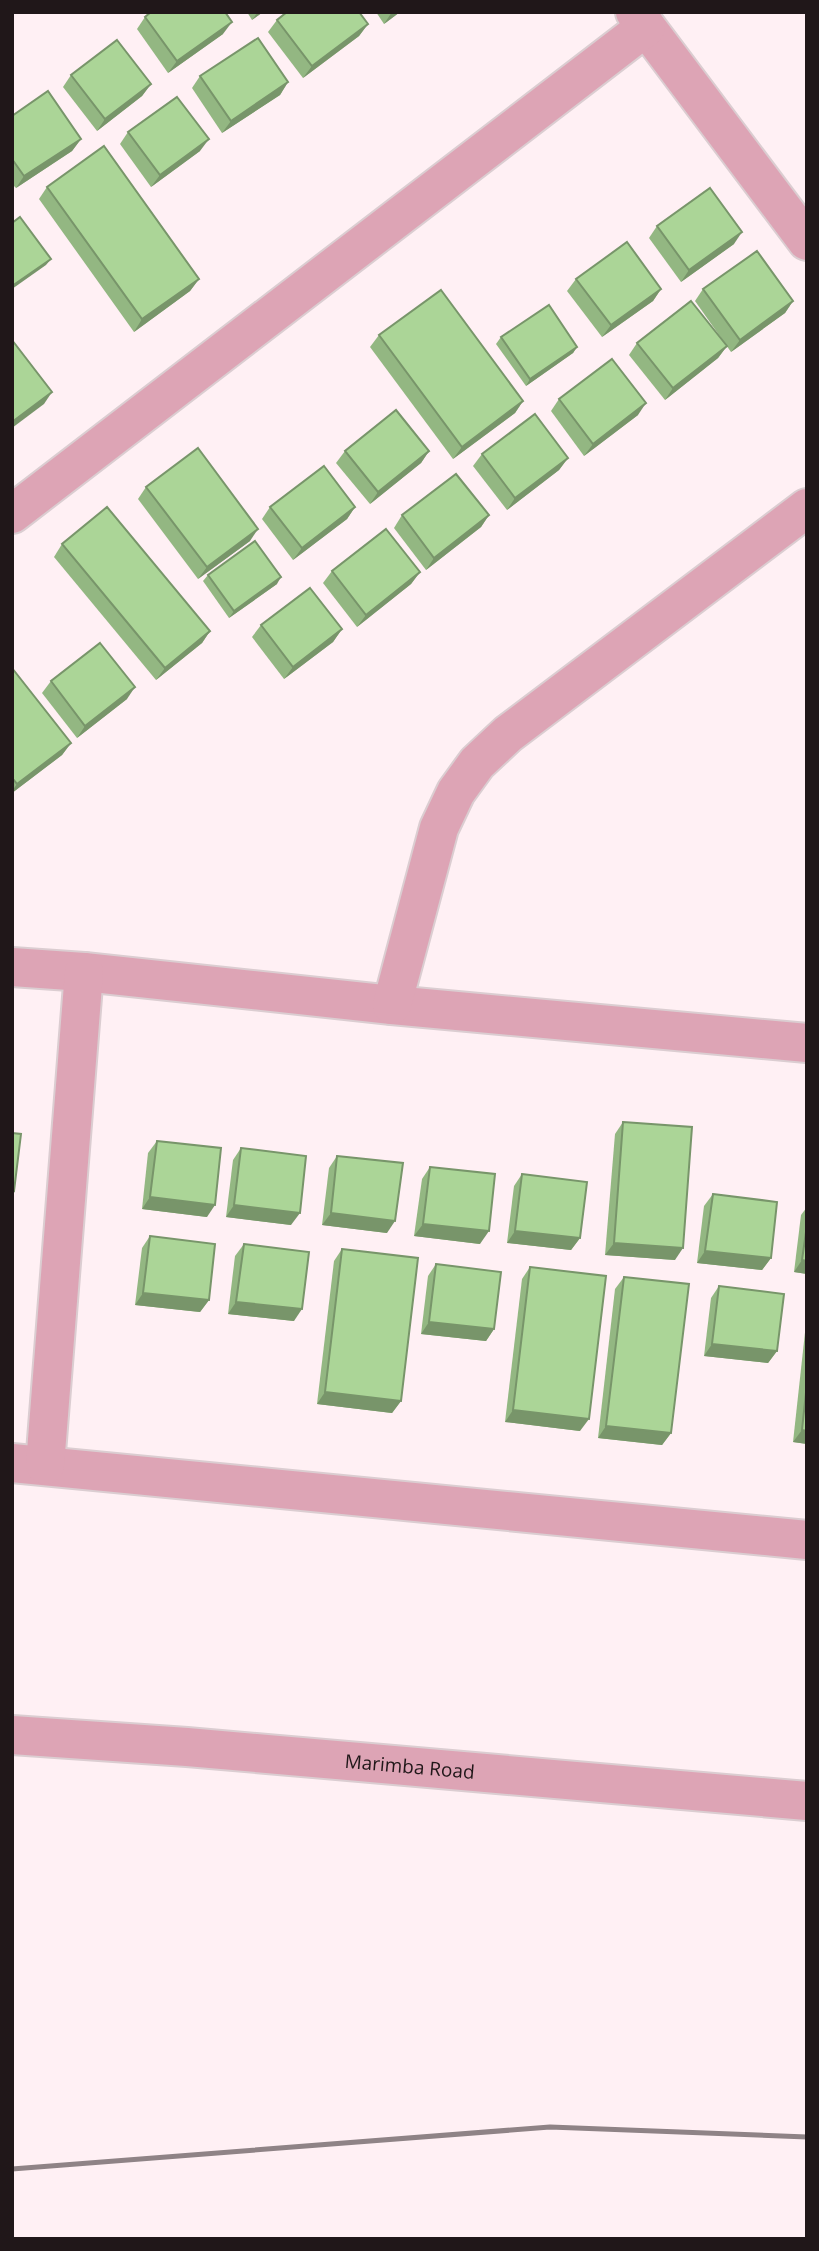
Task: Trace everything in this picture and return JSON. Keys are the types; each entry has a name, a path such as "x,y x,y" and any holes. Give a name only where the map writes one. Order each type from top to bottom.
{"street":[{"path":"12,514 641,20 807,241"},
{"path":"392,1005 439,828 456,792 477,763 508,734 807,508"},
{"path":"12,967 807,1043"},
{"path":"84,972 28,1464 807,1540"},
{"name":"Marimba Road","path":"12,1735 187,1747 807,1801"}],"building":[{"path":"151,12 225,12 232,22 177,61 145,17"},
{"path":"287,12 359,12 368,24 312,66 277,20"},
{"path":"258,38 288,82 231,121 200,76"},
{"path":"117,40 151,84 105,119 71,75"},
{"path":"48,91 81,139 24,176 12,159 12,116"},
{"path":"177,97 209,139 160,175 128,132"},
{"path":"104,146 199,279 142,319 47,187"},
{"path":"710,188 742,232 689,270 657,226"},
{"path":"20,217 51,259 12,286 12,223"},
{"path":"627,242 661,289 611,325 576,279"},
{"path":"757,251 793,301 740,340 703,289"},
{"path":"441,290 523,401 462,447 379,335"},
{"path":"691,301 727,346 673,388 637,343"},
{"path":"549,305 577,347 530,379 501,337"},
{"path":"12,340 52,392 12,422"},
{"path":"612,359 646,403 593,444 559,399"},
{"path":"396,410 429,451 378,492 345,451"},
{"path":"535,414 568,458 515,498 482,454"},
{"path":"198,448 258,529 207,567 146,487"},
{"path":"324,466 355,507 302,548 270,507"},
{"path":"456,474 489,515 434,558 402,515"},
{"path":"107,507 210,631 165,668 62,544"},
{"path":"386,529 420,572 366,615 332,571"},
{"path":"255,541 281,577 234,611 208,575"},
{"path":"310,588 342,629 293,667 261,625"},
{"path":"100,643 135,687 85,726 51,681"},
{"path":"12,668 71,743 17,784 12,778"},
{"path":"623,1122 692,1127 683,1248 614,1243"},
{"path":"12,1133 21,1134 14,1191 12,1190"},
{"path":"157,1141 221,1148 215,1205 150,1197"},
{"path":"241,1148 306,1156 300,1213 234,1205"},
{"path":"337,1156 403,1163 395,1221 331,1213"},
{"path":"430,1167 495,1174 489,1231 423,1224"},
{"path":"522,1174 587,1182 580,1238 515,1231"},
{"path":"713,1194 777,1202 771,1258 705,1251"},
{"path":"807,1225 807,1261 802,1260"},
{"path":"150,1236 215,1244 209,1300 143,1293"},
{"path":"244,1244 309,1252 302,1309 236,1302"},
{"path":"342,1249 418,1258 401,1401 325,1392"},
{"path":"436,1264 501,1272 494,1329 429,1322"},
{"path":"530,1267 606,1276 589,1419 513,1410"},
{"path":"624,1277 689,1284 671,1433 606,1426"},
{"path":"719,1286 784,1294 777,1351 712,1344"},
{"path":"807,1383 807,1431 802,1430"}],"railway":[{"path":"12,2169 550,2127 807,2137"}]}
